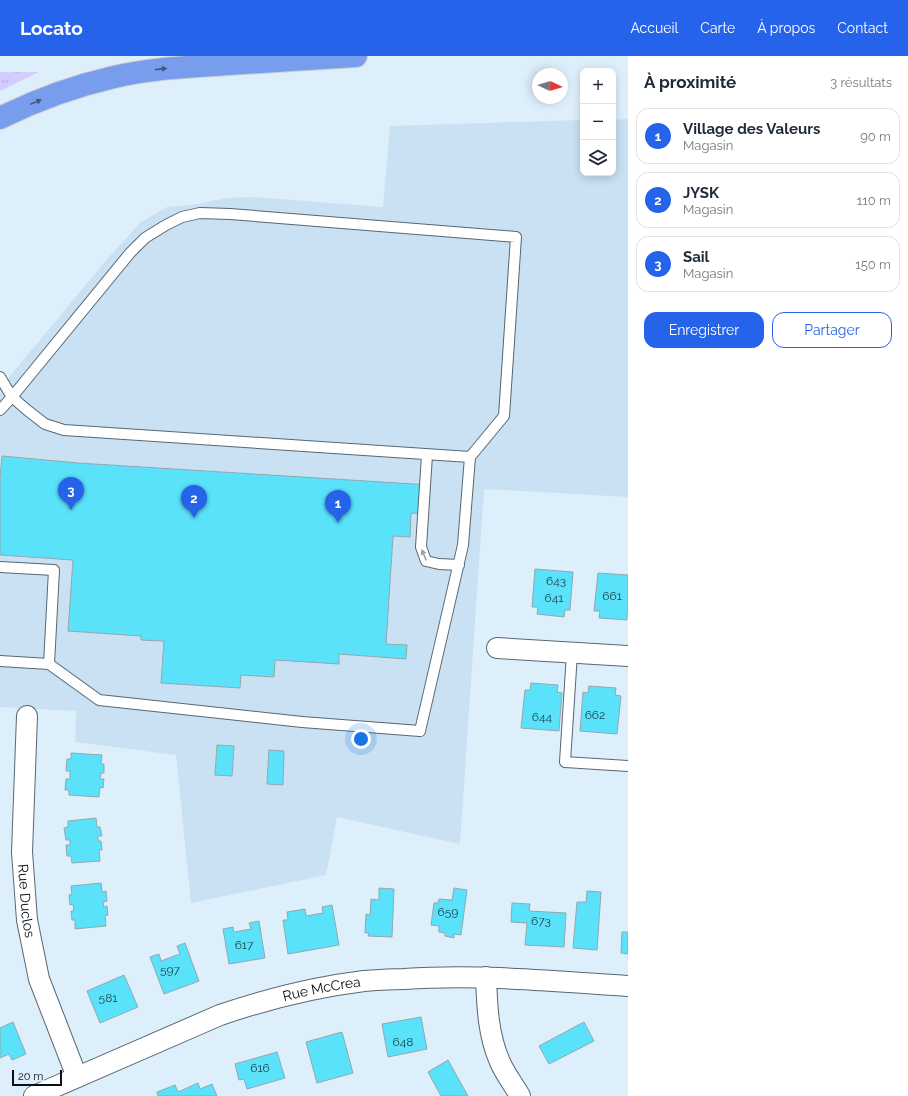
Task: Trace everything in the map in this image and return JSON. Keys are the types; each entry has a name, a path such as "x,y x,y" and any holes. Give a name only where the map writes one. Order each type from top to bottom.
{"highway":[{"path":"0,118 68,90 100,80 129,74 186,67 356,56"}],"street":[{"path":"497,648 628,656"},
{"name":"Rue Duclos","path":"27,716 22,852 26,920 39,979 77,1077"},
{"name":"Rue McCrea","path":"34,1096 220,1015 289,995 365,981 438,977 486,977 628,986"},
{"path":"486,977 489,1022 494,1048 500,1063 520,1096"}],"lane":[{"path":"0,410 130,253 145,238 166,224 182,217 200,213 230,214 516,237 504,416 470,457 463,545 420,730 302,722 99,700 49,664 0,661"},
{"path":"0,377 12,397 45,424 64,430 470,457"},
{"path":"0,395 12,397"},
{"path":"427,455 421,547 426,561 439,564 458,565"},
{"path":"0,567 54,570 49,664"},
{"path":"572,653 565,762 628,766"}],"shaded area":[{"path":"628,119 628,497 484,489 460,844 337,817 326,875 191,903 176,755 75,742 76,711 0,707 0,388 108,258 141,222 167,207 199,204 225,198 254,197 383,207 390,126 580,120 580,176 616,176 616,120"}],"green space":[{"path":"0,72 39,72 0,91"}],"building":[{"path":"2,456 78,463 430,485 428,514 411,513 410,537 393,536 386,644 407,645 406,659 339,654 339,664 275,660 274,677 241,675 240,688 161,683 164,641 141,640 141,636 68,631 73,560 0,555 0,479"},
{"path":"535,569 573,572 570,610 565,610 564,617 537,614 538,607 532,607"},
{"path":"598,573 628,575 627,620 599,618 600,611 594,611"},
{"path":"531,683 558,685 557,692 562,693 559,731 521,728 525,690 530,690"},
{"path":"589,686 616,688 615,695 621,696 617,734 580,731 583,692 588,693"},
{"path":"217,745 234,746 232,776 215,775"},
{"path":"269,750 284,751 283,785 267,784"},
{"path":"71,753 102,755 101,764 104,764 104,773 101,773 100,779 104,779 103,788 100,787 99,797 69,795 69,790 65,790 66,779 70,779 70,771 66,771 67,759 71,759"},
{"path":"96,818 97,827 100,827 102,836 98,836 98,841 101,841 102,850 99,850 100,861 72,863 71,856 67,856 66,845 70,845 70,840 66,840 64,828 68,827 68,821"},
{"path":"101,883 102,892 106,891 107,901 103,902 104,907 107,906 108,915 105,916 106,926 75,929 75,920 72,920 71,911 74,911 73,904 70,905 69,895 72,894 71,886"},
{"path":"379,888 394,889 392,937 368,936 369,933 365,933 366,914 370,915 371,899 379,900"},
{"path":"454,888 467,890 461,935 454,934 454,938 445,936 445,933 439,932 439,926 431,925 434,903 438,903 439,899 452,900"},
{"path":"587,891 601,892 597,950 573,948 577,902 586,902"},
{"path":"512,903 530,904 529,911 566,913 564,947 525,945 527,923 511,922"},
{"path":"332,905 339,945 288,954 283,920 288,920 287,912 305,909 306,916 323,913 322,907"},
{"path":"259,921 265,958 229,964 223,929 233,927 234,932 251,929 249,923"},
{"path":"622,932 628,932 628,954 621,953"},
{"path":"185,943 199,981 164,994 150,957 159,954 161,961 180,954 177,946"},
{"path":"124,975 138,1007 100,1023 87,991"},
{"path":"421,1017 427,1049 388,1057 382,1024"},
{"path":"13,1022 26,1054 12,1060 9,1054 0,1058 0,1028"},
{"path":"584,1022 594,1041 549,1064 539,1046"},
{"path":"342,1032 353,1073 317,1083 306,1042"},
{"path":"277,1052 285,1078 247,1089 244,1079 239,1080 235,1064"},
{"path":"448,1060 468,1096 441,1096 428,1072"},
{"path":"198,1083 200,1089 212,1084 217,1096 158,1096 157,1092 175,1085 178,1092"}],"place":[{"name":"Sail","path":"71,510"},
{"name":"JYSK","path":"194,518"},
{"name":"Village des Valeurs","path":"338,523"}]}
